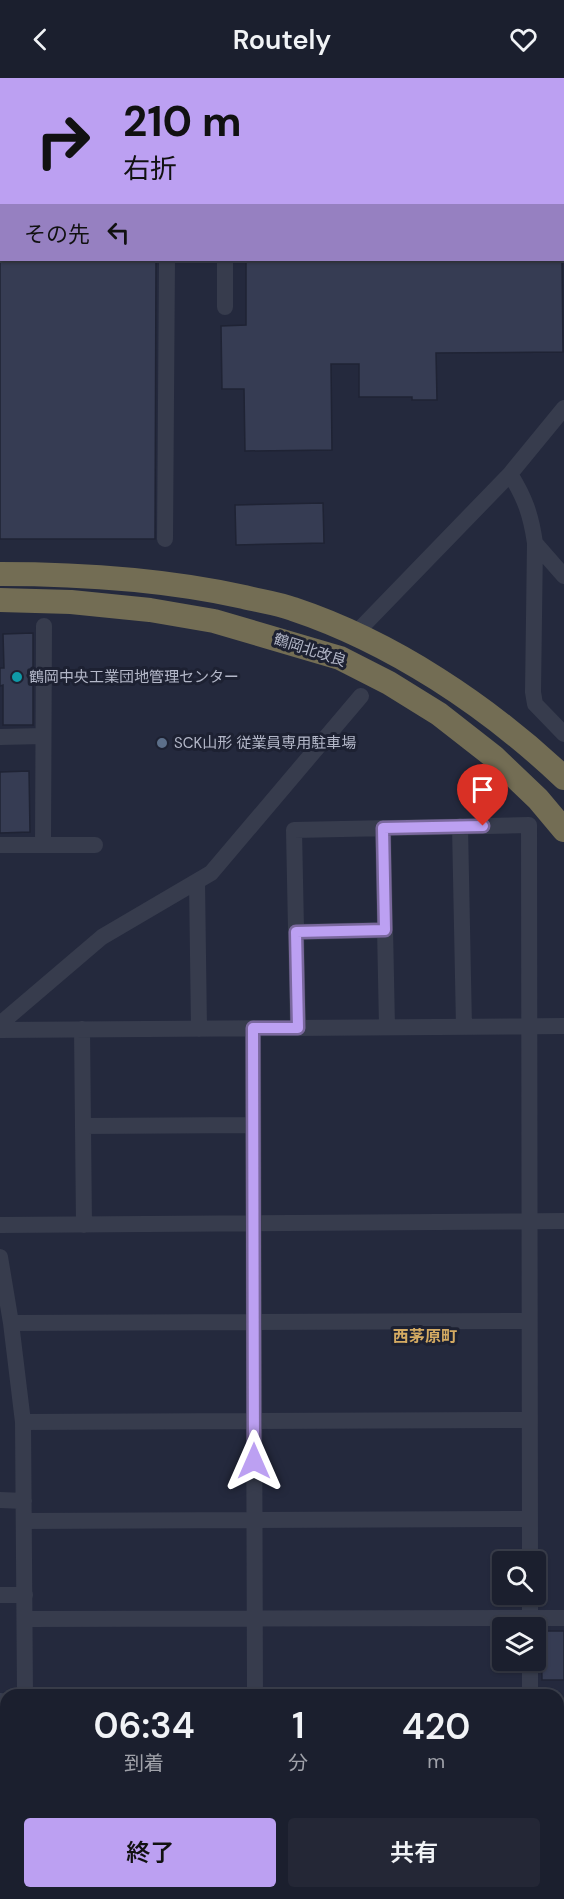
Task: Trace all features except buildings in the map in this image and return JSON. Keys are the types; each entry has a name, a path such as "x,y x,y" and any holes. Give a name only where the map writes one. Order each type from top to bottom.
{"highway":[{"name":"鶴岡北改良","path":"0,574 97,576 144,580 213,591 291,608 356,633 405,658 511,730 564,778"},
{"name":"鶴岡北改良","path":"0,600 71,602 150,610 214,621 340,658 389,683 439,714 494,757 538,799 564,830"}],"street":[{"path":"165,539 167,261"},
{"path":"225,261 225,307"},
{"path":"356,633 510,474 564,408"},
{"path":"510,474 525,498 535,543 533,692 535,704 564,734"},
{"path":"535,543 564,576"},
{"path":"43,845 44,626"},
{"path":"0,1024 102,937 211,873 361,696"},
{"path":"0,736 43,736"},
{"path":"298,1028 294,830 528,825 530,1551"},
{"path":"460,826 464,1027"},
{"path":"383,828 387,1027"},
{"path":"0,845 95,845"},
{"path":"197,881 199,1029"},
{"path":"296,932 385,930"},
{"path":"0,1030 564,1026"},
{"path":"253,1028 255,1689"},
{"path":"82,1029 84,1225"},
{"path":"83,1126 253,1125"},
{"path":"0,1225 564,1221"},
{"path":"0,1257 23,1422 25,1689"},
{"path":"11,1323 529,1321"},
{"path":"23,1422 529,1420"},
{"path":"0,1500 24,1501"},
{"path":"24,1521 529,1519"},
{"path":"0,1595 24,1595"},
{"path":"25,1619 255,1617 492,1622"},
{"path":"546,1621 564,1618"},
{"path":"530,1671 530,1689"}],"place":[{"name":"鶴岡中央工業団地管理センター","path":"17,677"},
{"name":"SCK山形 従業員専用駐車場","path":"162,743"}],"district":[{"name":"西茅原町","path":"425,1336"}],"route":[{"path":"254,1461 253,1028 298,1028 296,932 385,930 383,828 483,826"}]}
